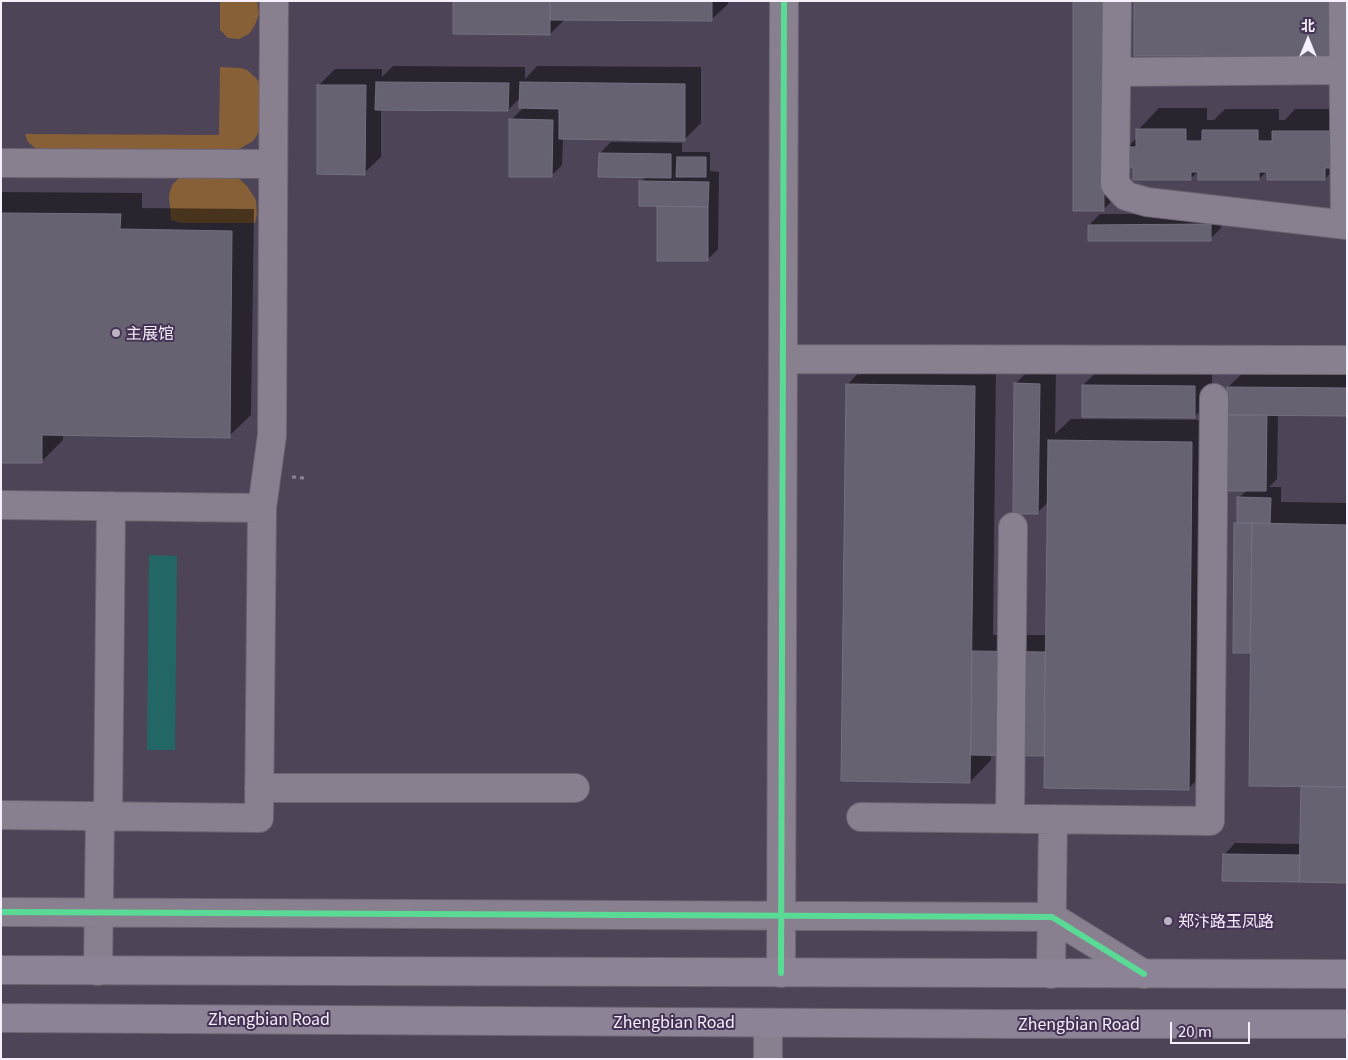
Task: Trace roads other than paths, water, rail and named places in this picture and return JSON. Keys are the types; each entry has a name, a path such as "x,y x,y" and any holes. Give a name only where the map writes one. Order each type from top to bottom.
{"main road":[{"path":"1,970 1347,974"},
{"name":"Zhengbian Road","path":"1,1018 768,1023 1347,1024"}],"street":[{"path":"1,815 259,818 262,508 272,435 274,1"},
{"path":"781,973 784,1"},
{"path":"1117,1 1115,184 1126,196 1147,202 1346,225 1343,1"},
{"path":"1117,72 1345,70"},
{"path":"1,163 273,164"},
{"path":"783,359 1347,360"},
{"path":"861,817 1210,821 1214,398"},
{"path":"1,505 262,508"},
{"path":"98,971 104,816 111,506"},
{"path":"1010,818 1013,527"},
{"path":"259,788 575,788"},
{"path":"1051,974 1053,819"},
{"path":"1,912 1052,917 1144,974"},
{"path":"768,1023 768,1059"}],"place":[{"name":"主展馆","path":"116,333"},
{"name":"郑汴路玉凤路","path":"1168,921"}]}
